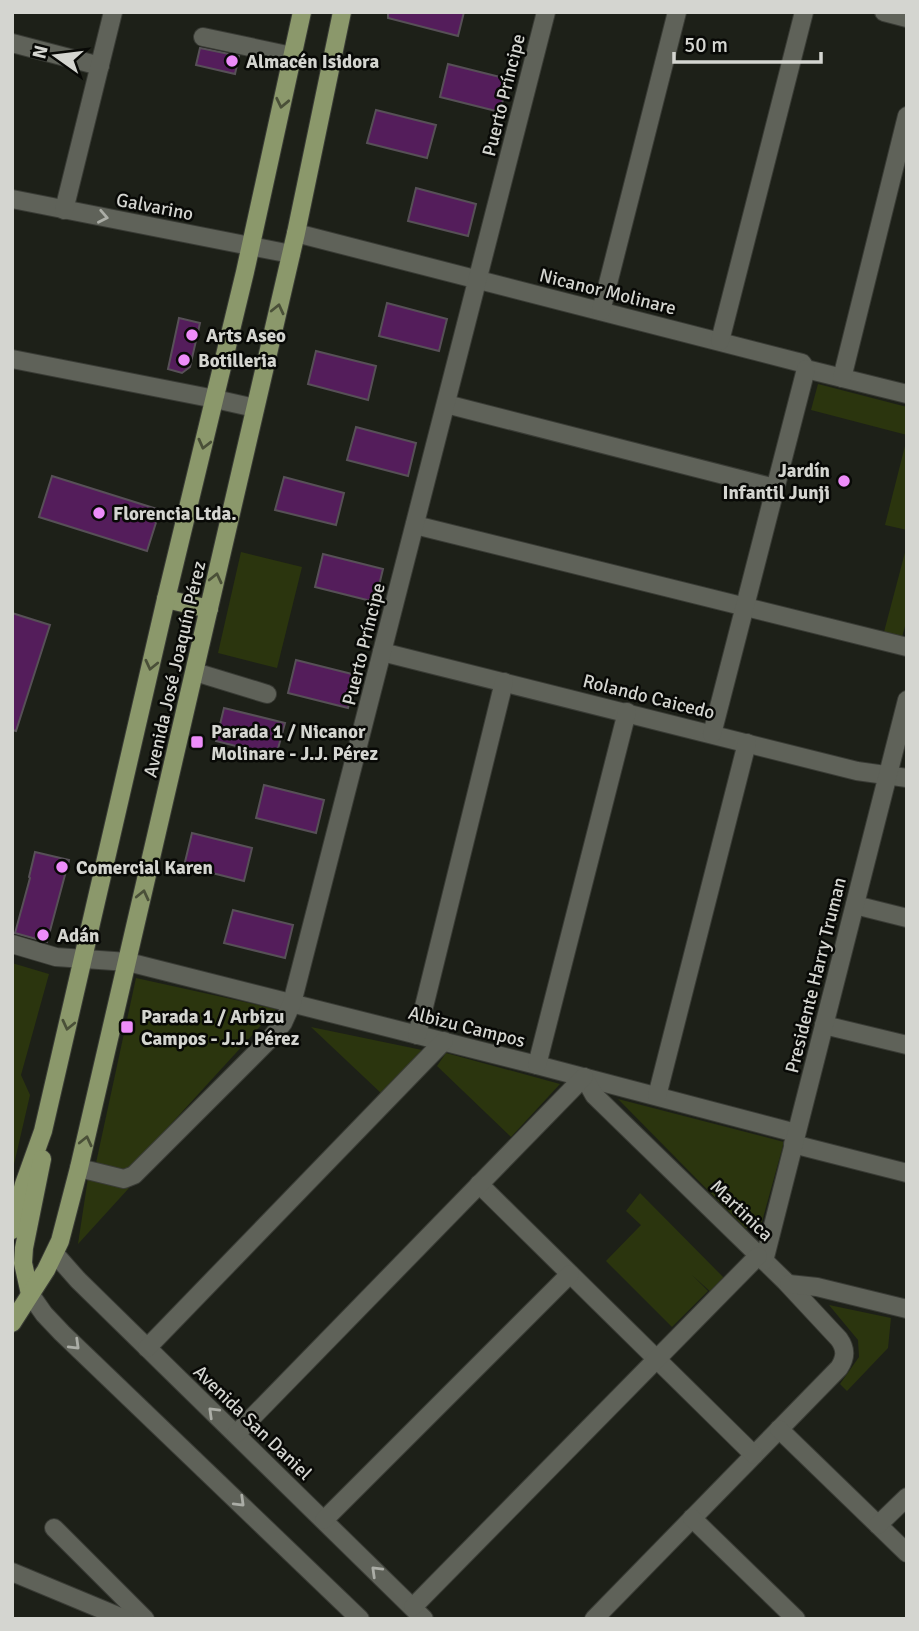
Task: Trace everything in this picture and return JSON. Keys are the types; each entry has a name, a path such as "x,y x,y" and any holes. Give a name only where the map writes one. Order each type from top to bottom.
{"main road":[{"name":"Avenida José Joaquín Pérez","path":"12,1230 24,1184 41,1138 251,246 302,12"},
{"name":"Avenida José Joaquín Pérez","path":"12,1323 40,1280 60,1241 79,1168 296,233 342,12"},
{"path":"166,598 209,609"},
{"path":"30,1294 23,1263 24,1248 43,1153 41,1138"}],"street":[{"path":"64,210 113,12"},
{"name":"Puerto Príncipe","path":"79,1168 124,1179 134,1175 269,1040 283,1023 292,1003 546,12"},
{"path":"601,311 677,12"},
{"path":"720,341 804,12"},
{"path":"884,12 907,18"},
{"path":"204,37 292,56"},
{"path":"12,43 100,66"},
{"path":"842,378 907,116"},
{"name":"Galvarino","path":"12,199 291,254"},
{"name":"Nicanor Molinare","path":"296,233 720,341 802,363 806,369 907,394"},
{"path":"12,359 255,408"},
{"path":"712,734 806,369"},
{"path":"446,404 775,488"},
{"path":"415,525 907,647"},
{"name":"Rolando Caicedo","path":"382,652 857,771 907,778"},
{"path":"195,672 268,694"},
{"path":"417,1035 504,682"},
{"name":"Presidente Harry Truman","path":"761,1258 795,1138 907,700"},
{"path":"537,1065 627,712"},
{"path":"656,1096 747,743"},
{"path":"855,905 907,918"},
{"name":"Albizu Campos","path":"12,944 56,957 128,962 444,1041 656,1096 907,1173"},
{"path":"824,1025 907,1045"},
{"path":"147,1348 444,1041"},
{"path":"236,1434 584,1077"},
{"name":"Martinica","path":"584,1077 594,1096 789,1284 844,1345 844,1360 839,1367 779,1429"},
{"path":"479,1184 754,1455"},
{"name":"Avenida San Daniel","path":"54,1254 419,1613"},
{"path":"419,1613 656,1359 761,1258"},
{"path":"324,1520 570,1274"},
{"path":"789,1284 817,1287 907,1309"},
{"path":"30,1294 62,1333 360,1619"},
{"path":"605,1615 692,1518 779,1429 907,1553"},
{"path":"878,1525 907,1497"},
{"path":"692,1518 796,1619"},
{"path":"54,1528 145,1619"},
{"path":"12,1572 125,1619"}],"green space":[{"path":"818,384 907,407 907,435 811,410"},
{"path":"907,438 907,530 885,525"},
{"path":"907,545 907,619 902,637 884,632"},
{"path":"241,552 302,567 277,668 218,653"},
{"path":"12,963 49,974 21,1075 30,1095 12,1173"},
{"path":"136,978 276,1009 128,1171 96,1163"},
{"path":"311,1027 422,1050 382,1094"},
{"path":"446,1053 560,1084 511,1137 437,1066"},
{"path":"618,1099 784,1142 761,1225 753,1229 745,1228"},
{"path":"88,1178 129,1188 78,1244"},
{"path":"640,1193 726,1280 713,1294 692,1275 708,1291 672,1327 606,1261 641,1225 626,1211"},
{"path":"829,1305 891,1318 888,1348 847,1391 840,1384 859,1357 858,1340"}],"building":[{"path":"388,12 464,12 458,36 388,18"},
{"path":"200,48 239,56 235,74 196,65"},
{"path":"448,64 508,79 500,112 440,97"},
{"path":"376,110 436,125 427,158 367,143"},
{"path":"416,188 476,204 468,236 408,221"},
{"path":"387,303 447,319 439,351 379,336"},
{"path":"179,318 200,323 190,367 182,373 168,369"},
{"path":"316,351 376,366 368,400 308,384"},
{"path":"356,427 416,443 408,476 347,460"},
{"name":"Florencia Ltda.","path":"52,476 160,510 147,551 39,517"},
{"path":"284,477 344,493 336,525 275,510"},
{"path":"323,554 383,569 375,602 315,587"},
{"path":"12,613 50,625 16,731 12,730"},
{"path":"296,660 356,675 348,708 288,693"},
{"path":"224,708 285,723 276,756 216,741"},
{"path":"264,785 324,800 316,833 256,818"},
{"path":"192,833 252,848 244,881 184,866"},
{"path":"35,852 69,860 47,942 15,933"},
{"path":"233,910 293,925 285,958 224,943"}],"place":[{"name":"Almacén Isidora","path":"232,61"},
{"name":"Arts Aseo","path":"192,335"},
{"name":"Botilleria","path":"184,360"},
{"name":"Jardín Infantil Junji","path":"844,481"},
{"name":"Florencia Ltda.","path":"99,513"},
{"name":"Parada 1 / Nicanor Molinare - J.J. Pérez","path":"197,742"},
{"name":"Comercial Karen","path":"62,867"},
{"name":"Adán","path":"43,935"},
{"name":"Parada 1 / Arbizu Campos - J.J. Pérez","path":"127,1027"}]}
